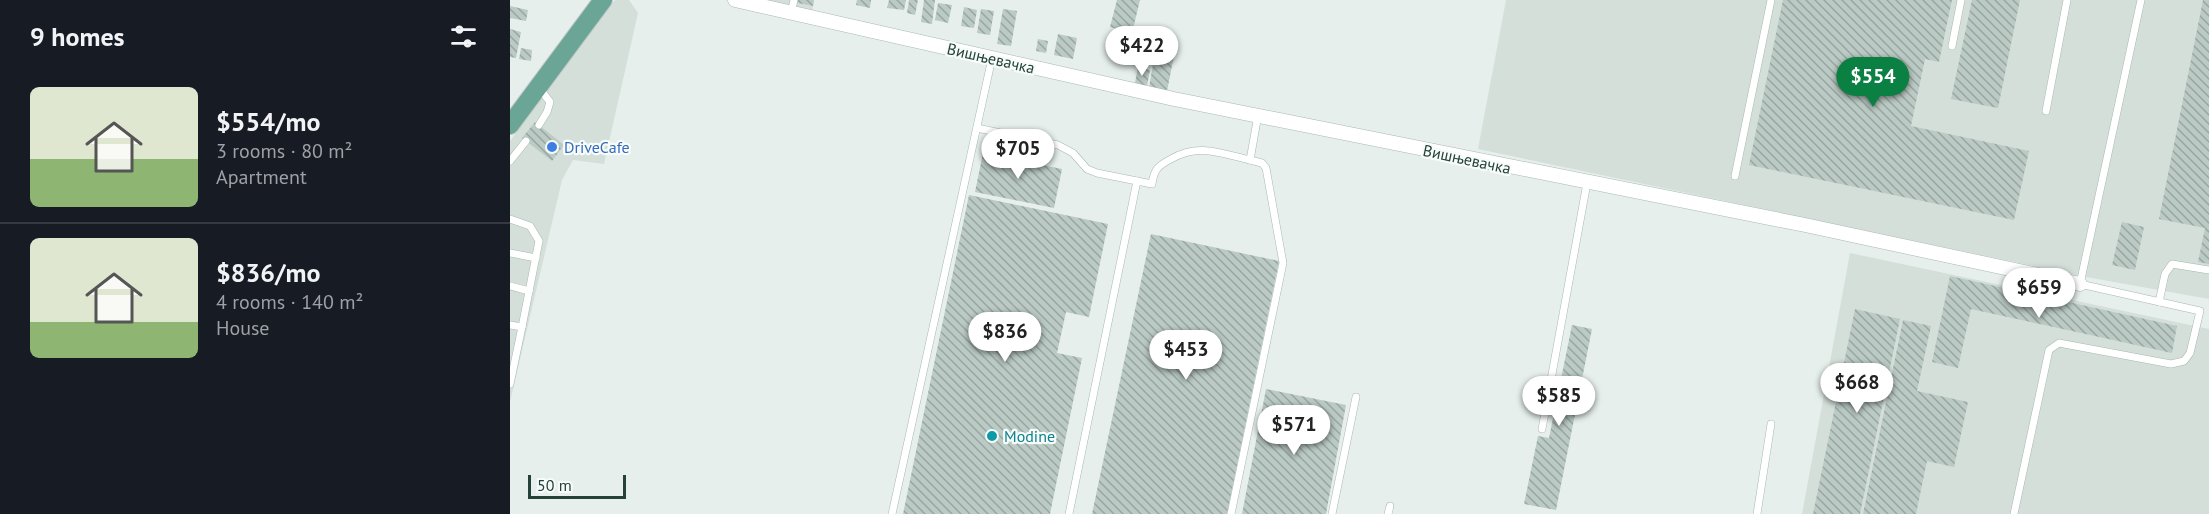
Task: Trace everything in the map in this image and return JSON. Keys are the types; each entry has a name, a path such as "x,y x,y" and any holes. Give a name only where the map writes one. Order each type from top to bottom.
{"main road":[{"path":"510,125 603,0"}],"street":[{"name":"Вишњевачка","path":"735,0 792,6 992,58 1174,99 1805,225 2080,285"}],"lane":[{"path":"1735,176 1771,0"},
{"path":"1952,46 1961,0"},
{"path":"2046,111 2067,0"},
{"path":"2080,285 2140,0"},
{"path":"892,514 992,58"},
{"path":"538,87 550,102 548,112 538,125"},
{"path":"1250,160 1258,115"},
{"path":"977,128 1058,145 1073,153 1087,169 1152,184 1154,170 1158,166 1187,150 1196,148 1262,163 1266,168 1283,263 1231,514"},
{"path":"510,161 526,141"},
{"path":"1069,514 1137,181"},
{"path":"1542,429 1587,183"},
{"path":"510,219 530,226 539,241 510,384"},
{"path":"510,253 536,258"},
{"path":"2159,302 2165,274 2172,264 2209,270"},
{"name":"Вишњевачка","path":"2014,514 2049,350 2059,343 2171,363 2184,361 2190,352 2200,311 2080,285"},
{"path":"510,286 529,291"},
{"path":"510,325 522,327"},
{"path":"1332,514 1356,397"},
{"path":"1757,514 1771,424"}],"shaded area":[{"path":"615,0 629,0 638,13 604,164 573,160 562,180 510,402 510,141"},
{"path":"750,0 814,0 812,13"},
{"path":"1506,0 2209,0 2209,299 2086,277 1478,149"},
{"path":"1850,253 2209,329 2209,514 1802,514"}],"building":[{"path":"798,0 814,0 813,6 798,3"},
{"path":"857,0 871,0 870,8 856,5"},
{"path":"889,0 906,0 904,10 887,8"},
{"path":"909,0 918,0 915,15 907,13"},
{"path":"924,0 935,0 932,24 921,22"},
{"path":"1117,0 1140,0 1132,33 1110,27"},
{"path":"1783,0 1952,0 1939,62 1925,59 1911,126 2029,151 2014,220 1749,165"},
{"path":"1972,0 2020,0 1998,108 1951,99"},
{"path":"2203,0 2209,0 2209,264 2198,262 2205,228 2159,219"},
{"path":"938,3 952,5 948,23 935,20"},
{"path":"510,6 528,10 526,21 510,18"},
{"path":"964,7 977,10 974,28 961,26"},
{"path":"981,9 994,11 990,35 977,33"},
{"path":"1003,9 1017,11 1011,46 997,44"},
{"path":"510,29 521,32 516,58 510,57"},
{"path":"1058,34 1077,38 1073,59 1054,55"},
{"path":"1038,39 1048,41 1046,53 1036,51"},
{"path":"521,48 532,50 531,61 519,59"},
{"path":"1155,52 1174,56 1167,91 1149,88"},
{"path":"1138,67 1150,70 1147,86 1135,83"},
{"path":"535,122 564,145 552,161 522,138"},
{"path":"983,153 1062,169 1054,208 975,192"},
{"path":"969,195 1108,224 1089,317 1066,312 1057,353 1082,358 1050,514 903,514"},
{"path":"2122,222 2144,227 2135,270 2112,265"},
{"path":"1151,234 1279,261 1227,514 1092,514"},
{"path":"1950,276 2177,326 2172,353 1971,309 1958,368 1932,362"},
{"path":"1855,309 1900,319 1860,514 1813,514"},
{"path":"1903,320 1931,326 1917,391 1968,402 1954,467 1927,461 1916,514 1863,514"},
{"path":"1572,325 1592,329 1556,510 1524,504 1538,436 1549,438"},
{"path":"1266,389 1346,405 1326,514 1242,514"}],"place":[{"name":"DriveCafe","path":"552,147"},
{"name":"Modine","path":"992,436"}]}
